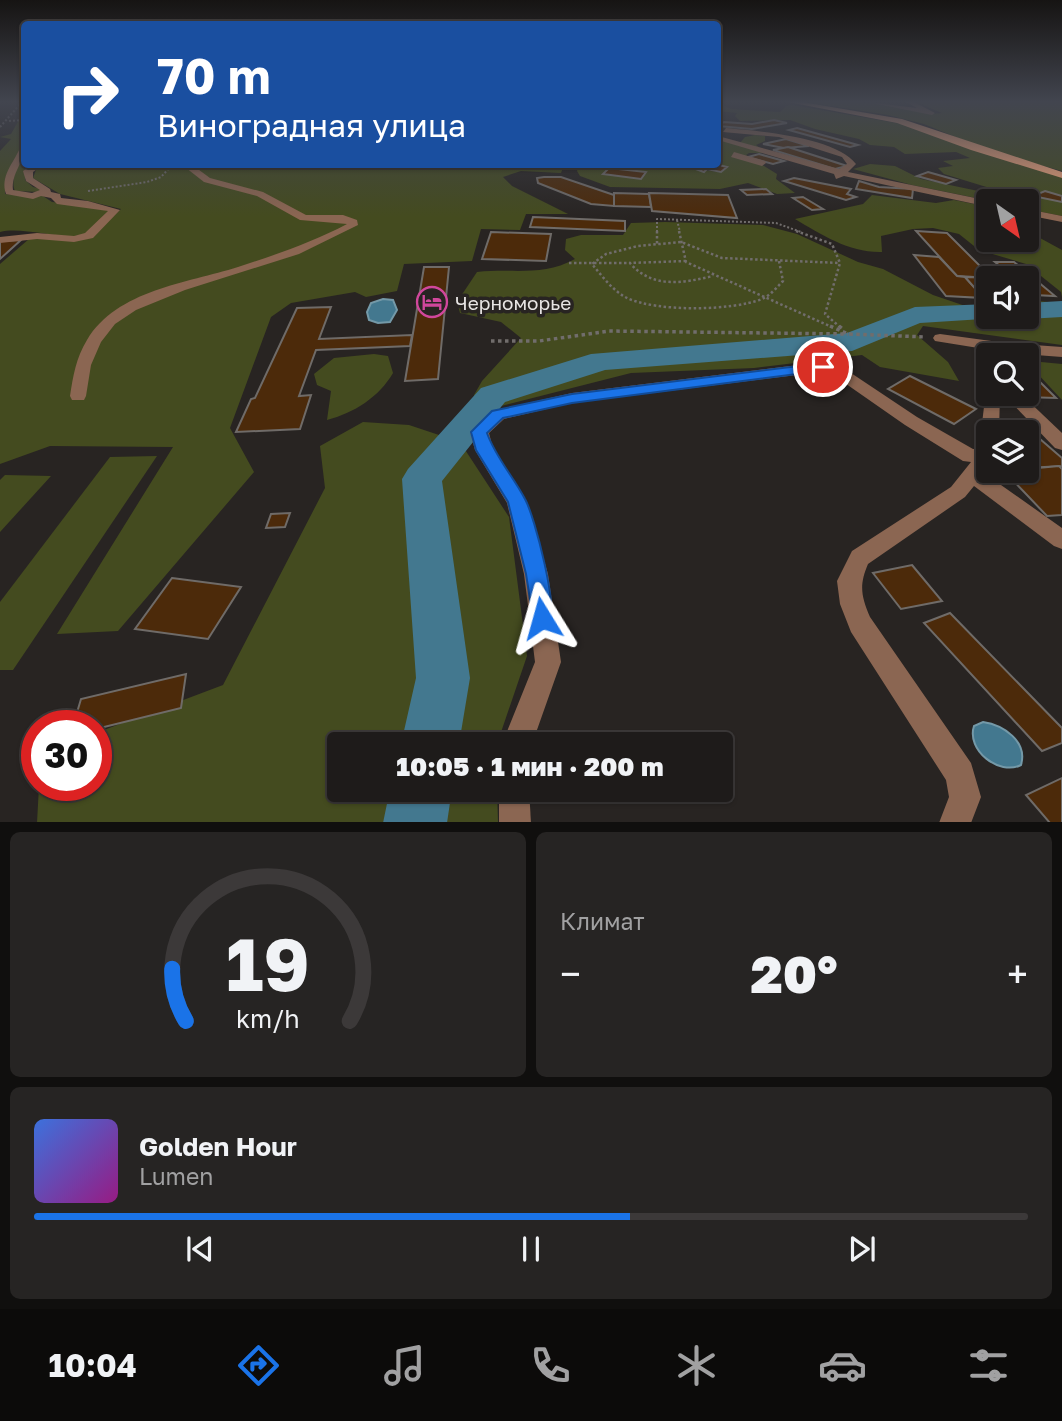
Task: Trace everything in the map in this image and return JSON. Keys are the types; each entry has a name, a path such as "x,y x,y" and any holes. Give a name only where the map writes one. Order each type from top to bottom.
{"main road":[{"path":"953,140 1062,174"},
{"path":"956,140 1062,174"}],"street":[{"path":"726,140 839,173 976,201"},
{"path":"739,140 741,145"},
{"path":"797,140 845,155 852,164 832,181 821,179"},
{"path":"734,155 777,167"},
{"path":"0,240 37,236 74,239 89,236 115,210 57,201 56,196 9,192 8,178 21,159"},
{"path":"34,168 29,171 29,179 45,188 47,191 43,194"},
{"path":"78,396 79,379 93,344 101,330 128,307 149,296 276,258 353,225 354,222 343,218 304,218 260,194 207,180 190,168"},
{"path":"1040,215 1062,219"},
{"path":"936,338 976,346"},
{"path":"1039,352 1062,352"},
{"path":"522,732 548,662 536,574 517,502 484,450 479,432 498,415 572,398 823,367 845,376 911,421 970,456 976,454"},
{"path":"1023,406 1062,444"},
{"path":"955,822 965,797 960,774 859,624 852,604 849,581 860,558 958,492 976,465"},
{"path":"1012,483 1062,540"},
{"path":"514,802 515,822"}],"path":[{"path":"56,196 147,182 161,177 169,168"},
{"path":"657,244 657,219 775,223 832,244 840,263 825,314 848,334"},
{"path":"677,220 685,261"},
{"path":"592,264 607,254 681,242 722,258 840,263"},
{"path":"569,263 685,261 848,334"},
{"path":"592,264 618,292 648,305 732,306 766,298 783,281 779,261"},
{"path":"630,263 637,274 659,282 686,283 715,275"},
{"path":"491,341 538,341 609,331 848,334 936,338"}],"green space":[{"path":"10,140 21,140 21,150 5,179 5,194 43,196 52,202 86,205 109,211 97,225 82,235 10,230 0,232 0,151"},
{"path":"721,140 740,143 742,140 765,140 756,145 767,153 746,155 777,174 776,179 795,193 777,194 748,183 720,189 610,187 580,176 577,171 578,168 692,168 721,172 726,167 721,166"},
{"path":"861,140 951,140 1062,177 1062,216 1040,212 1040,189 993,189 944,174 938,168 953,166 943,161 970,158 956,152 905,154 894,147 870,145"},
{"path":"964,140 1062,140 1062,171 992,152"},
{"path":"21,161 21,168 30,168 25,171 25,180 33,187 42,189 40,192 15,191 14,177"},
{"path":"870,164 895,166 921,179 976,191 976,198 853,169"},
{"path":"563,168 561,173 521,171 503,177 512,186 568,214 526,214 520,230 481,229 472,261 404,264 397,291 366,297 355,292 291,303 271,317 230,428 254,472 118,631 57,634 173,447 50,446 0,464 0,264 29,239 91,237 121,209 60,194 33,178 36,170"},
{"path":"872,195 936,203 954,200 976,204 976,248 959,234 933,228 881,236 882,252 870,252 837,242 795,219 863,204"},
{"path":"631,223 763,225 797,234 858,262 883,269 933,295 976,310 976,329 1039,329 1039,301 1062,304 1062,345 923,326 917,335 948,362 959,381 880,367 862,355 754,368 631,373 477,412 474,395 482,381 521,338 501,322 460,313 457,302 477,272 528,271 563,265 575,259 565,250 566,239 581,235 623,235"},
{"path":"1040,238 1062,250 1062,297 1061,292 1039,274 1039,266 986,252 1040,252"},
{"path":"374,354 388,356 393,373 387,382 365,403 327,420 331,391 317,385 314,374 334,358"},
{"path":"1041,362 1062,364 1062,400 1039,375"},
{"path":"363,422 409,425 460,442 509,517 527,656 501,732 327,732 327,802 497,802 498,822 37,822 38,801 112,801 112,727 223,685 325,488 320,446"},
{"path":"157,456 13,670 0,670 0,602 110,457"},
{"path":"5,475 51,476 0,532 0,480"}],"water":[{"path":"383,299 393,300 397,310 390,322 378,323 369,320 367,312 371,303"},
{"path":"983,722 1012,736 1021,749 1021,765 1003,767 986,759 975,744 973,735 974,726"}],"building":[{"path":"790,140 809,146 784,148 763,144"},
{"path":"826,140 841,140 858,145 850,147"},
{"path":"788,147 847,166 835,169 773,150"},
{"path":"759,154 784,161 773,164 748,157"},
{"path":"727,167 721,172 707,169 704,172 693,168"},
{"path":"609,168 646,172 641,179 603,174"},
{"path":"928,172 956,180 946,184 917,176"},
{"path":"561,177 614,195 614,206 591,204 538,183 537,178"},
{"path":"794,178 851,189 847,194 856,197 846,200 784,181"},
{"path":"859,181 879,187 913,189 912,198 856,189"},
{"path":"766,189 772,194 747,195 741,190"},
{"path":"1045,191 1062,196 1062,202 1040,197 1040,193"},
{"path":"614,193 649,194 651,207 614,206"},
{"path":"649,193 728,195 737,218 652,211"},
{"path":"803,197 823,209 812,210 793,198"},
{"path":"533,217 625,221 625,231 530,227"},
{"path":"916,231 947,233 980,266 976,266 976,277 957,276"},
{"path":"491,232 551,234 546,261 482,259"},
{"path":"21,240 0,259 0,241"},
{"path":"914,255 939,257 957,276 965,277 976,289 976,298 946,296"},
{"path":"995,262 1014,262 1019,266 1000,266"},
{"name":"Черноморье","path":"424,267 449,267 438,379 405,381"},
{"path":"965,277 976,277 976,289"},
{"path":"1039,283 1055,296 1039,295"},
{"path":"331,307 319,339 412,335 410,346 316,350 299,396 311,395 300,429 236,432 297,308"},
{"path":"910,376 976,409 954,424 888,389"},
{"path":"1039,381 1056,398 1039,397"},
{"path":"1039,439 1062,458 1062,466 1039,467"},
{"path":"1059,466 1062,469 1062,515 1047,516 1015,483 1039,483 1039,468"},
{"path":"290,513 285,527 266,528 271,514"},
{"path":"912,565 942,601 901,609 873,573"},
{"path":"172,578 241,587 208,639 135,629"},
{"path":"950,613 1062,728 1062,743 1042,751 924,623"},
{"path":"186,674 181,708 112,725 112,710 78,710 81,699"},
{"path":"1062,778 1062,822 1049,822 1026,795"}],"waterway":[{"path":"1039,310 1062,309"},
{"path":"432,732 443,678 422,479 493,395 602,361 852,342 915,315 976,313"},
{"path":"415,822 419,802"}],"place":[{"name":"Черноморье","path":"432,302"}],"route":[{"path":"542,618 536,574 517,502 484,450 479,432 498,415 572,398 823,367"}]}
